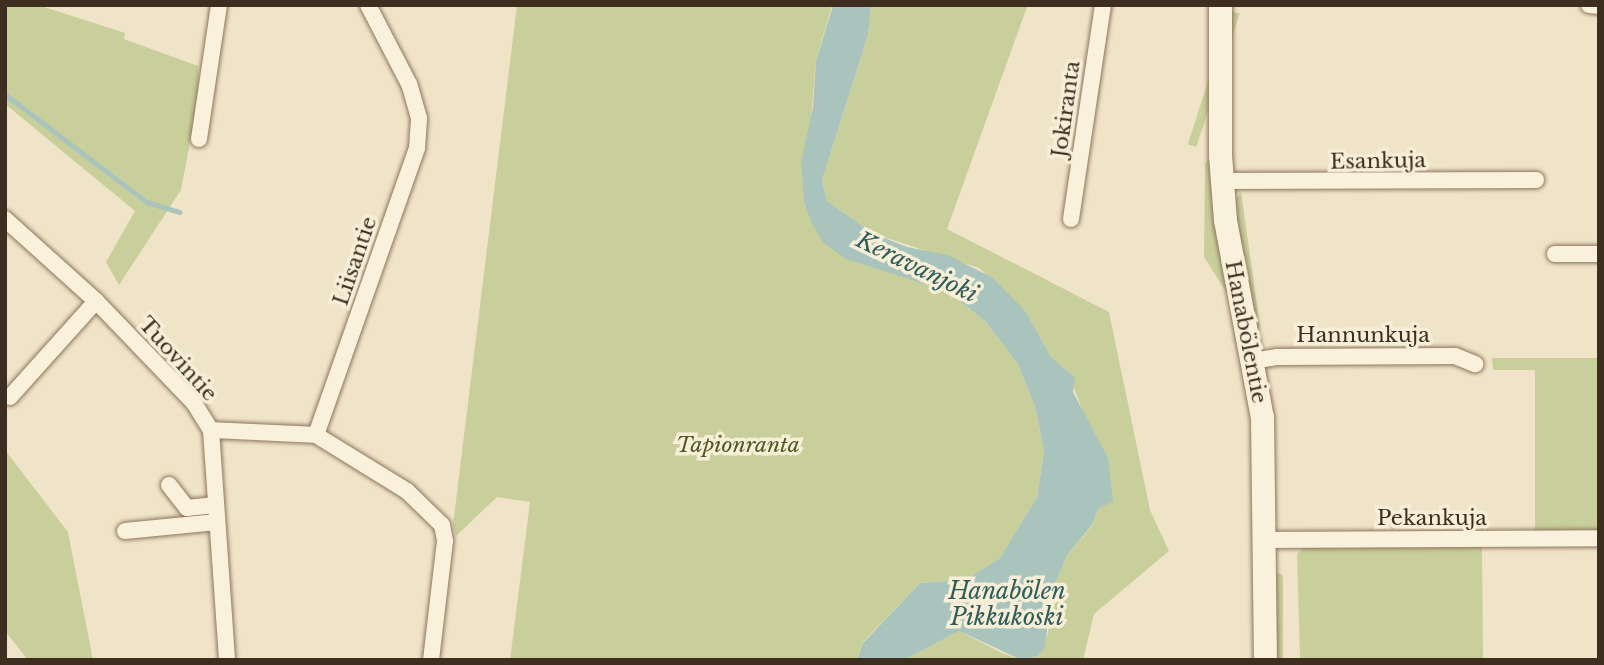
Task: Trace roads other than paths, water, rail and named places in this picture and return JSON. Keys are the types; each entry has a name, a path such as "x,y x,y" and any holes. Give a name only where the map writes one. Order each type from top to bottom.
{"street":[{"path":"200,139 219,5"},
{"name":"Liisantie","path":"316,435 417,148 419,118 409,84 368,5"},
{"name":"Jokiranta","path":"1071,219 1103,5"},
{"name":"Hanabölentie","path":"1220,5 1222,181 1262,417 1266,540 1265,660"},
{"path":"1589,5 1599,6"},
{"name":"Esankuja","path":"1222,181 1536,180"},
{"name":"Tuovintie","path":"5,219 96,301 194,403 211,430 227,660"},
{"path":"1555,254 1599,254"},
{"path":"10,397 96,301"},
{"name":"Hannunkuja","path":"1252,361 1278,357 1455,356 1475,363"},
{"path":"211,430 316,435 407,491 442,525 445,541 431,660"},
{"path":"169,485 187,508 217,514"},
{"path":"125,531 217,514"},
{"name":"Pekankuja","path":"1266,540 1599,538"}],"water":[{"path":"833,5 871,5 868,35 822,180 827,201 874,234 907,247 948,255 993,278 1026,312 1051,357 1075,377 1073,392 1108,458 1113,501 1098,509 1092,525 1067,555 1052,591 1045,647 1038,656 1022,660 959,631 904,660 857,660 863,643 920,583 965,580 1000,558 1037,497 1044,452 1036,410 1018,364 985,321 947,291 846,259 823,242 811,222 804,201 801,162 813,107 816,61"}],"waterway":[{"path":"5,94 147,202 179,212"}],"water label":[{"name":"Keravanjoki","path":"917,267"},
{"name":"Hanabölen Pikkukoski","path":"1007,604"}],"park label":[{"name":"Tapionranta","path":"738,445"}]}
